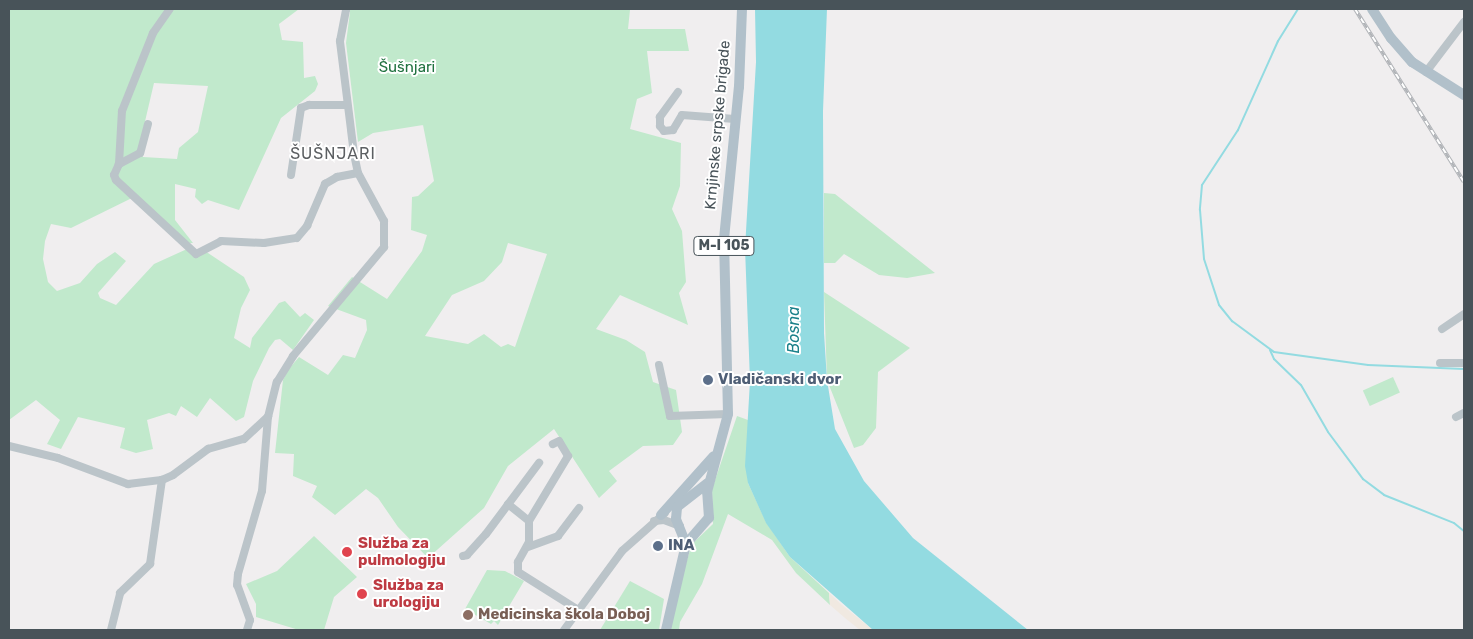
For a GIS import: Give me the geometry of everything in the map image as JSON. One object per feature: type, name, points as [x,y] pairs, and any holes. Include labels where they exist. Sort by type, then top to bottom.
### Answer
[{"type":"main road","name":"Krnjinske srpske brigade","points":[[709,482],[728,414],[724,238],[735,119],[742,9]]},
{"type":"main road","points":[[1372,9],[1402,52],[1426,72],[1464,95]]},
{"type":"main road","points":[[661,515],[719,449]]},
{"type":"main road","points":[[666,630],[686,544],[676,515],[679,504],[709,482]]},
{"type":"main road","name":"M-I 105","points":[[686,544],[709,518],[707,505],[709,482]]},
{"type":"main road","points":[[690,497],[701,499],[707,505]]},
{"type":"main road","points":[[681,526],[691,531],[701,529]]},
{"type":"street","points":[[170,9],[153,33],[122,111],[120,164],[114,175],[120,186],[196,254],[221,241],[279,242],[297,238],[306,226],[325,184],[337,177],[358,173]]},
{"type":"street","points":[[247,630],[250,620],[237,585],[238,574],[262,491],[268,417],[277,382],[289,362],[384,247],[384,221],[358,173],[347,105],[340,40],[346,9]]},
{"type":"street","points":[[1426,72],[1464,22]]},
{"type":"street","points":[[678,92],[660,116],[660,126],[664,131],[674,130],[682,115],[735,119]]},
{"type":"street","points":[[291,175],[301,108],[309,105],[347,105]]},
{"type":"street","points":[[120,164],[140,153],[148,124]]},
{"type":"street","points":[[1442,329],[1464,314]]},
{"type":"street","points":[[1440,363],[1464,363]]},
{"type":"street","points":[[659,365],[670,416],[728,414]]},
{"type":"street","points":[[1456,417],[1464,413]]},
{"type":"street","points":[[9,446],[58,458],[128,484],[162,480],[173,475],[208,449],[244,439],[268,417]]},
{"type":"street","points":[[552,444],[559,441],[568,456],[529,521],[528,547],[518,562],[518,572],[578,610]]},
{"type":"street","points":[[463,556],[467,556],[486,534],[539,463]]},
{"type":"street","points":[[111,630],[120,593],[150,564],[162,480]]},
{"type":"street","points":[[508,504],[529,521]]},
{"type":"street","points":[[564,630],[610,566],[650,524],[679,504]]},
{"type":"street","points":[[528,547],[558,536],[579,508]]},
{"type":"street","points":[[650,524],[664,520],[681,526]]},
{"type":"green space","points":[[9,9],[299,9],[279,24],[282,40],[303,42],[304,78],[315,76],[318,84],[315,91],[281,118],[239,210],[208,200],[202,204],[195,197],[196,189],[175,184],[175,220],[193,243],[184,243],[136,196],[71,228],[51,224],[45,241],[43,259],[48,282],[57,291],[80,283],[97,264],[115,252],[126,261],[98,293],[100,298],[116,305],[154,264],[187,249],[205,251],[244,277],[250,290],[241,308],[234,338],[250,348],[252,338],[279,303],[285,301],[300,317],[305,313],[314,320],[293,350],[280,339],[275,340],[269,348],[253,381],[244,417],[236,421],[210,398],[197,417],[181,406],[176,416],[169,413],[147,420],[153,449],[136,453],[120,448],[125,428],[78,417],[61,449],[47,444],[60,420],[36,400],[9,420]],"holes":[[[154,83],[208,86],[198,132],[179,148],[177,159],[143,157],[139,147]]]},
{"type":"green space","name":"Šušnjari","points":[[339,9],[648,9],[630,10],[628,29],[685,29],[689,51],[647,51],[652,93],[637,99],[630,129],[681,143],[680,186],[672,209],[682,231],[686,282],[679,293],[688,325],[620,295],[596,329],[626,340],[645,352],[653,382],[676,390],[682,432],[673,445],[643,446],[609,471],[617,481],[599,498],[554,429],[508,466],[484,508],[428,558],[398,527],[378,498],[366,489],[335,515],[312,497],[317,486],[293,476],[294,454],[275,453],[283,380],[288,370],[299,357],[328,375],[343,355],[355,358],[367,330],[366,320],[328,306],[352,277],[387,299],[422,251],[427,235],[411,230],[412,197],[418,196],[434,181],[423,125],[373,133],[358,142],[346,43],[350,12]],"holes":[[[508,243],[547,254],[515,347],[508,344],[501,347],[484,334],[468,344],[425,336],[452,295],[484,281],[502,262]]]},
{"type":"green space","points":[[824,193],[835,194],[935,273],[907,278],[879,275],[844,254],[835,263],[824,263]]},
{"type":"green space","points":[[824,292],[910,348],[878,372],[876,428],[863,445],[854,448],[827,380]]},
{"type":"green space","points":[[1393,377],[1400,393],[1370,406],[1363,390]]},
{"type":"green space","points":[[737,416],[748,420],[748,483],[766,522],[790,557],[829,593],[830,605],[796,573],[772,540],[728,514],[702,584],[680,622],[679,630],[670,630],[677,592],[692,544],[713,524],[712,489]]},
{"type":"green space","points":[[314,536],[357,577],[334,597],[324,630],[299,630],[256,617],[256,604],[246,584],[277,571]]},
{"type":"green space","points":[[487,570],[505,571],[524,581],[498,625],[494,621],[491,624],[465,609]]},
{"type":"green space","points":[[630,581],[664,599],[659,630],[600,630]]},
{"type":"sand","points":[[829,593],[873,630],[860,630],[845,618],[830,605]]},
{"type":"water","name":"Bosna","points":[[755,9],[827,9],[823,111],[824,333],[827,380],[835,429],[864,481],[913,538],[1028,630],[873,630],[790,557],[766,523],[748,483],[745,466],[750,381],[745,248],[756,62]]},
{"type":"waterway","points":[[1298,9],[1278,41],[1238,130],[1202,185],[1200,210],[1204,259],[1219,305],[1232,321],[1274,352],[1368,365],[1464,369]]},
{"type":"waterway","points":[[1270,350],[1274,359],[1301,385],[1328,432],[1363,479],[1384,495],[1454,523],[1464,531]]},
{"type":"railway","points":[[1355,9],[1464,182]]},
{"type":"place","name":"Vladičanski dvor","points":[[708,380]]},
{"type":"place","name":"INA","points":[[658,546]]},
{"type":"place","name":"Služba za pulmologiju","points":[[347,552]]},
{"type":"place","name":"Služba za urologiju","points":[[362,594]]},
{"type":"place","name":"Medicinska škola Doboj","points":[[468,615]]},
{"type":"district","name":"ŠUŠNJARI","points":[[333,154]]}]
